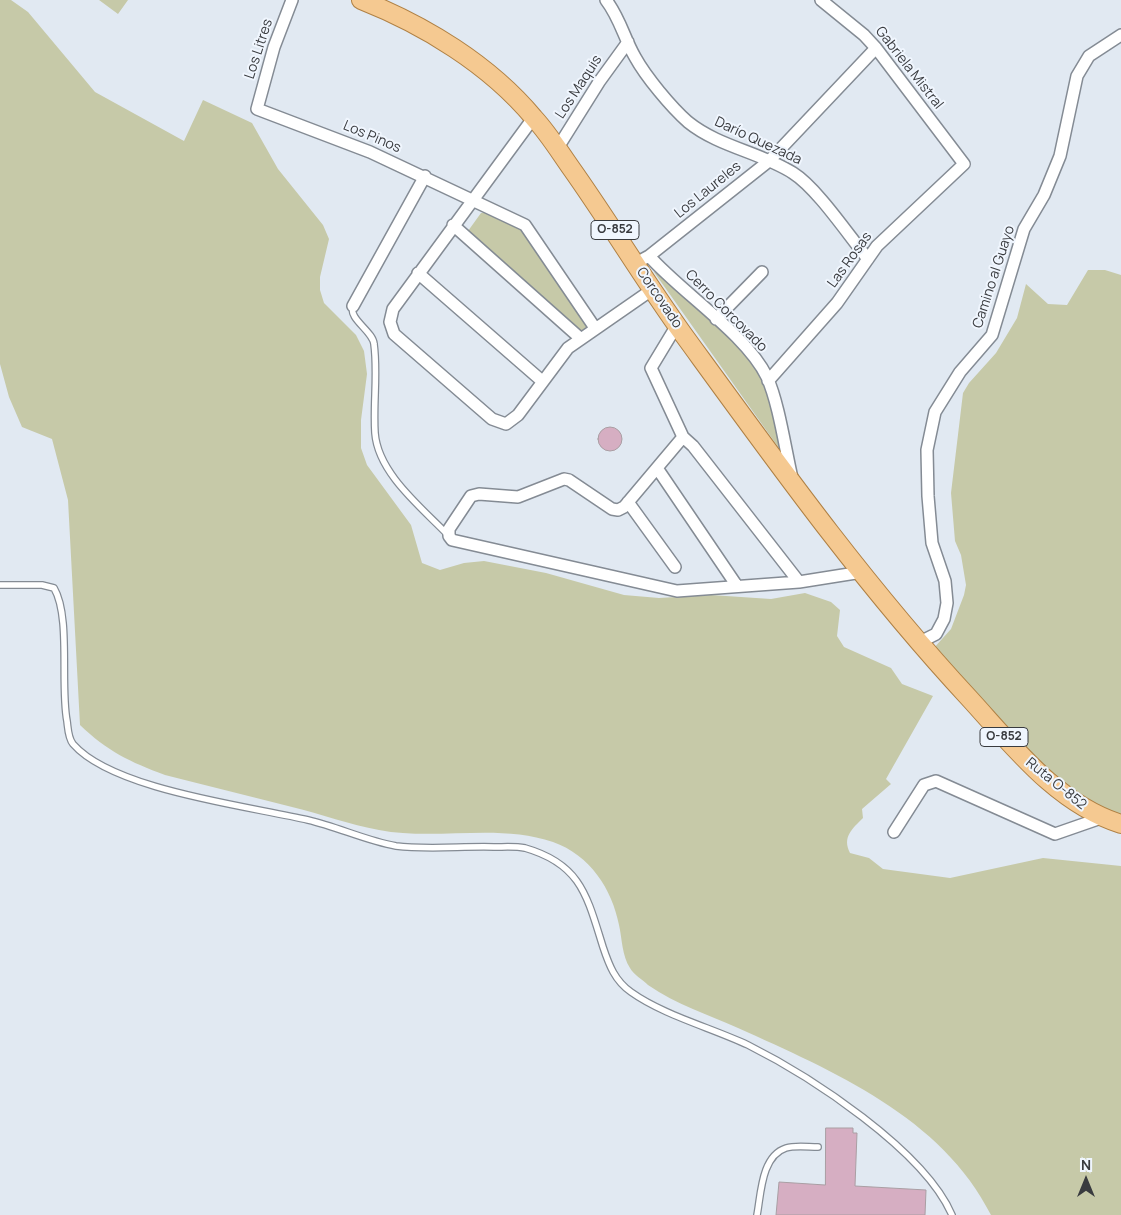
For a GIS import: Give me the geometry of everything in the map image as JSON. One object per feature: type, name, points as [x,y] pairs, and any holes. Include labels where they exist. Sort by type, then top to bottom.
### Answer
[{"type":"main road","name":"Corcovado","points":[[361,0],[415,24],[462,55],[512,95],[534,117],[643,259],[653,290],[676,325],[862,572],[918,643]]},
{"type":"main road","name":"Ruta O-852","points":[[918,643],[1037,772],[1086,810],[1101,818],[1121,824]]},
{"type":"street","name":"Los Litres","points":[[257,109],[274,47],[292,0]]},
{"type":"street","name":"Darío Quezada","points":[[606,0],[620,20],[628,42],[642,68],[687,121],[714,139],[794,173],[809,187],[868,259]]},
{"type":"street","name":"Gabriela Mistral","points":[[821,0],[864,35],[876,48],[964,164]]},
{"type":"street","name":"Camino al Guayo","points":[[918,643],[936,634],[944,620],[947,603],[945,581],[932,542],[928,496],[927,450],[935,412],[960,372],[992,335],[1024,229],[1044,195],[1060,156],[1077,76],[1089,56],[1121,35]]},
{"type":"street","name":"Los Maquis","points":[[557,149],[599,82],[628,42]]},
{"type":"street","name":"Los Laureles","points":[[643,259],[769,161],[876,48]]},
{"type":"street","name":"Los Pinos","points":[[257,109],[314,129],[425,176],[525,226],[595,328]]},
{"type":"street","points":[[534,117],[393,309],[390,318],[394,334],[498,423],[506,424],[515,418],[560,357],[580,338],[653,290]]},
{"type":"street","name":"Las Rosas","points":[[768,381],[820,324],[887,236],[964,164]]},
{"type":"street","points":[[353,306],[425,176]]},
{"type":"street","points":[[454,225],[580,338]]},
{"type":"street","name":"Cerro Corcovado","points":[[643,259],[716,319],[750,352],[768,381],[793,481]]},
{"type":"street","points":[[716,319],[762,272]]},
{"type":"street","points":[[418,273],[542,382]]},
{"type":"street","points":[[676,325],[651,368],[683,437],[693,446],[799,582]]},
{"type":"street","points":[[683,437],[624,507],[615,510],[569,480],[564,479],[518,497],[475,494],[471,496],[449,529],[449,536],[452,540],[677,591],[799,582],[862,572]]},
{"type":"street","points":[[657,468],[738,586]]},
{"type":"street","points":[[628,502],[676,567]]},
{"type":"street","points":[[894,832],[924,785],[936,782],[1055,834],[1101,818]]},
{"type":"lane","points":[[353,306],[353,313],[374,343],[375,436],[382,457],[396,482],[449,536]]},
{"type":"lane","points":[[0,585],[42,585],[54,588],[58,595],[62,623],[63,702],[70,741],[94,762],[176,793],[311,821],[396,846],[522,847],[560,862],[581,884],[608,961],[614,974],[625,988],[646,1001],[748,1046],[814,1081],[876,1128],[907,1157],[941,1194],[952,1215]]},
{"type":"lane","points":[[757,1215],[763,1180],[773,1157],[786,1148],[818,1147]]},
{"type":"green space","points":[[0,0],[11,0],[28,12],[95,92],[184,141],[203,100],[252,123],[278,169],[323,225],[329,239],[320,277],[320,290],[324,303],[356,335],[364,351],[367,374],[361,420],[361,448],[367,465],[411,525],[422,563],[440,570],[464,563],[484,561],[546,573],[624,595],[659,598],[711,595],[771,599],[805,593],[831,602],[840,610],[837,636],[844,647],[891,668],[902,684],[933,696],[886,779],[891,784],[862,809],[863,818],[849,834],[847,842],[850,853],[869,858],[883,869],[950,878],[1043,858],[1121,866],[1121,1215],[991,1215],[970,1181],[944,1150],[914,1124],[882,1101],[847,1080],[811,1062],[670,998],[648,985],[636,975],[625,958],[616,912],[605,886],[588,864],[566,848],[532,836],[489,833],[401,833],[357,825],[165,775],[120,755],[100,742],[80,725],[68,500],[52,439],[22,427],[9,397],[0,364]]},
{"type":"green space","points":[[99,0],[128,0],[118,14]]},
{"type":"green space","points":[[489,212],[527,230],[589,326],[583,331],[579,330],[468,231],[481,213]]},
{"type":"green space","points":[[1088,270],[1105,270],[1121,275],[1121,823],[1085,802],[1013,740],[933,649],[951,629],[966,585],[961,555],[955,541],[951,493],[963,393],[969,383],[996,353],[1017,318],[1026,284],[1048,304],[1067,305]]},
{"type":"green space","points":[[654,272],[658,273],[723,329],[752,362],[763,379],[771,397],[781,451]]},
{"type":"building","points":[[610,427],[615,428],[621,434],[621,444],[615,450],[610,451],[605,450],[599,444],[598,439],[599,434],[605,428]]},
{"type":"building","points":[[826,1128],[853,1128],[853,1133],[857,1133],[855,1186],[926,1190],[925,1215],[776,1215],[779,1182],[825,1185]]}]
